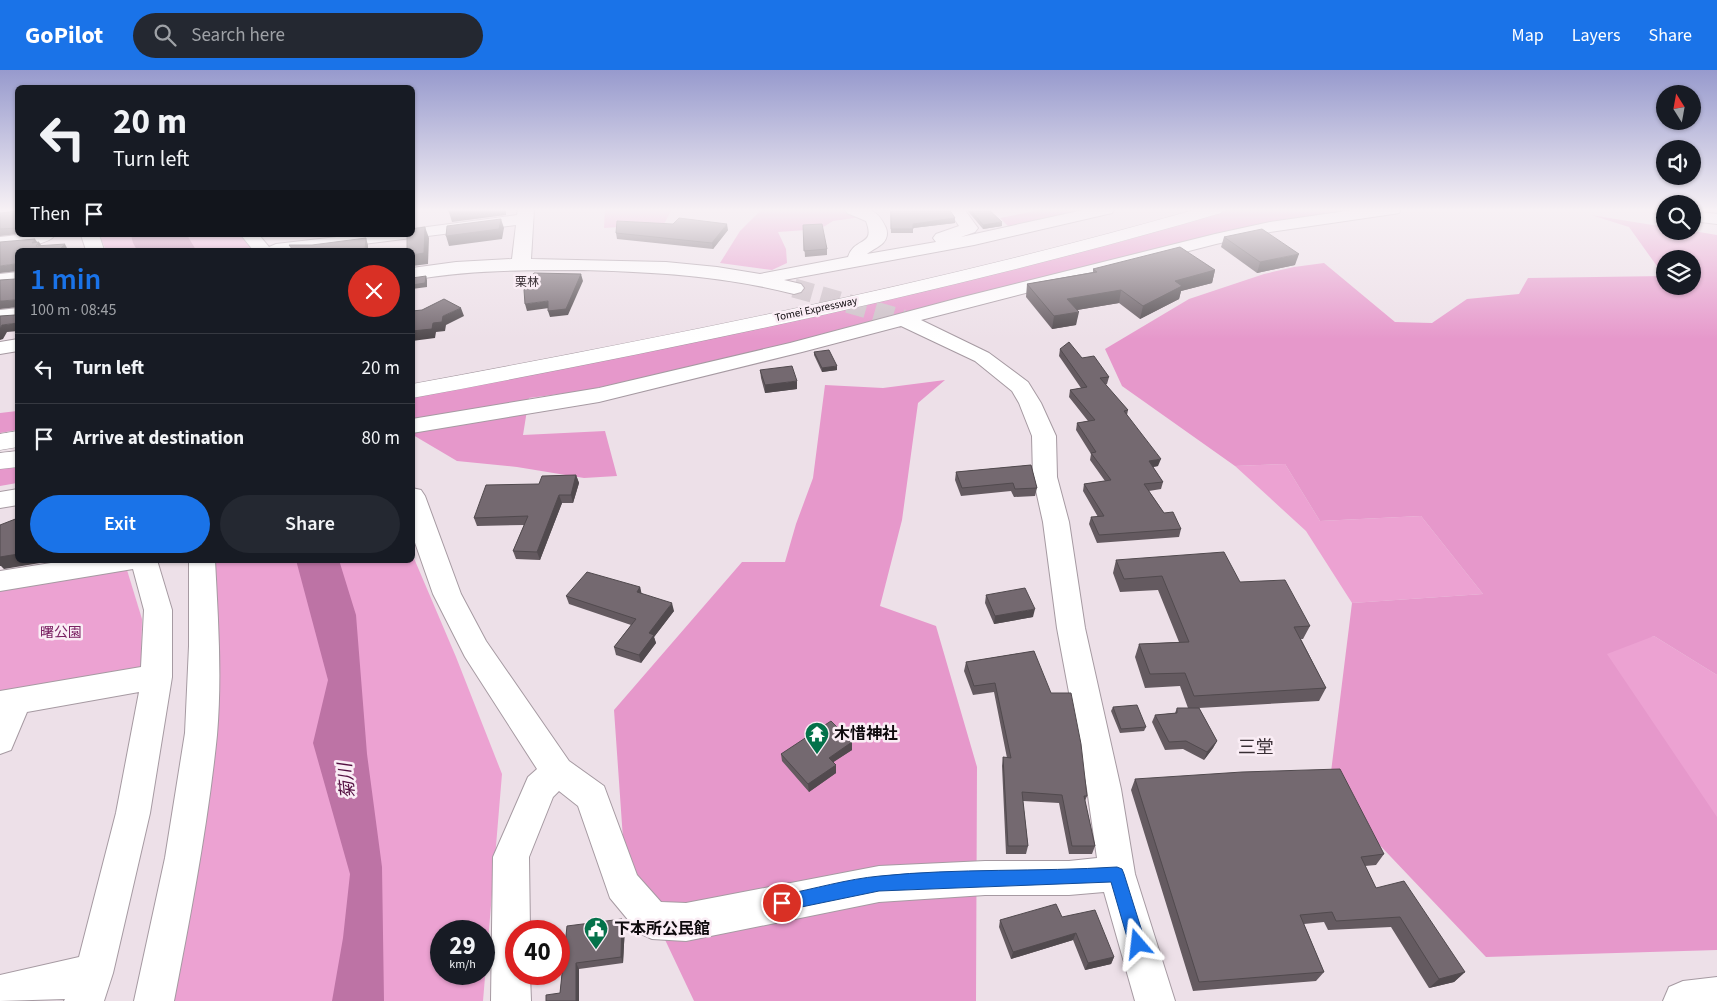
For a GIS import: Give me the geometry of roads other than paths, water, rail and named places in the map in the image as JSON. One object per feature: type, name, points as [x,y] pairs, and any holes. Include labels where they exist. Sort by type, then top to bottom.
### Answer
[{"type":"highway","name":"Tomei Expressway","points":[[417,382],[809,296],[994,252]]},
{"type":"highway","name":"Tomei Expressway","points":[[417,382],[659,342],[864,298],[1053,252]]},
{"type":"highway","points":[[0,442],[15,440]]},
{"type":"highway","points":[[0,461],[15,459]]},
{"type":"street","points":[[521,264],[522,252]]},
{"type":"street","points":[[856,262],[859,252]]},
{"type":"street","points":[[761,279],[803,269],[910,252]]},
{"type":"street","points":[[415,425],[599,394],[795,348],[1165,252]]},
{"type":"street","points":[[415,274],[490,264],[665,266],[725,272],[794,288]]},
{"type":"street","points":[[0,280],[15,278]]},
{"type":"street","points":[[0,316],[15,314]]},
{"type":"street","points":[[903,319],[982,357],[1020,387],[1030,403],[1044,436],[1045,478],[1056,522],[1071,628],[1104,788],[1117,874],[1155,1001]]},
{"type":"street","points":[[0,500],[15,498]]},
{"type":"street","points":[[415,504],[447,594],[475,649],[557,771],[592,797],[623,886],[652,920],[686,922],[879,884],[985,878],[1069,878],[1117,874]]},
{"type":"street","points":[[0,581],[113,563]]},
{"type":"street","points":[[0,994],[90,987],[134,813],[156,676],[158,610],[145,563]]},
{"type":"street","points":[[154,1001],[183,858],[201,733],[204,646],[202,563]]},
{"type":"street","points":[[0,740],[8,703],[156,676]]},
{"type":"street","points":[[511,1001],[511,857],[540,788],[557,771]]},
{"type":"street","points":[[1684,1001],[1717,997]]},
{"type":"water","name":"菊川","points":[[297,563],[340,563],[356,615],[367,754],[382,867],[384,1001],[332,1001],[343,938],[350,874],[313,743],[328,680]]},
{"type":"tunnel","points":[[794,288],[903,319]]},
{"type":"place","name":"木惜神社","points":[[817,755]]},
{"type":"place","name":"下本所公民館","points":[[596,950]]},
{"type":"district","name":"栗林","points":[[527,282]]},
{"type":"district","name":"三堂","points":[[1256,747]]},
{"type":"park label","name":"曙公園","points":[[61,633]]}]
